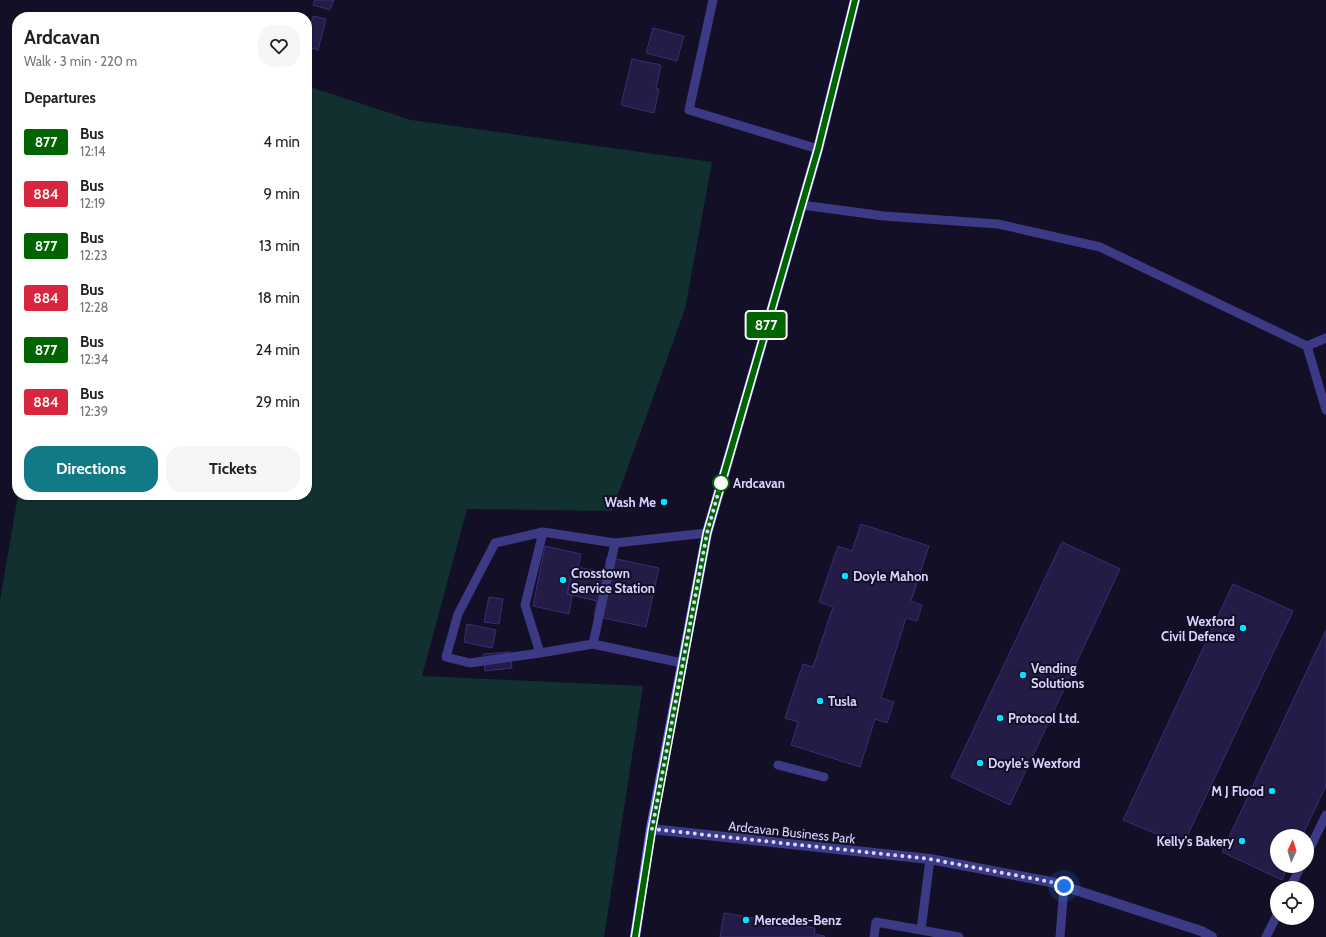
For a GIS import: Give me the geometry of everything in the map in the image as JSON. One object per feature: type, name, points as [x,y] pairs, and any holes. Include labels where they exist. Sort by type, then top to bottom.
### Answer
[{"type":"main road","points":[[635,937],[652,829],[707,533],[818,149],[855,0]]},
{"type":"street","name":"Ardcavan Business Park","points":[[652,829],[930,859],[1051,882],[1212,937]]},
{"type":"lane","points":[[713,0],[689,110],[818,149]]},
{"type":"lane","points":[[802,205],[884,216],[998,224],[1100,247],[1307,346],[1326,410]]},
{"type":"lane","points":[[1307,346],[1326,338]]},
{"type":"lane","points":[[682,662],[593,644],[470,663],[446,657],[458,614],[495,543],[543,532],[615,543],[707,533]]},
{"type":"lane","points":[[540,653],[525,605],[543,532]]},
{"type":"lane","points":[[593,644],[615,543]]},
{"type":"lane","points":[[778,765],[824,778]]},
{"type":"lane","points":[[1314,840],[1326,815]]},
{"type":"lane","points":[[921,930],[930,859]]},
{"type":"lane","points":[[1060,937],[1064,886]]},
{"type":"lane","points":[[874,937],[876,922],[959,937]]},
{"type":"lane","points":[[1266,937],[1272,925]]},
{"type":"green space","points":[[312,88],[411,120],[712,162],[685,309],[612,511],[467,509],[422,676],[643,686],[604,937],[0,937],[0,601],[17,500],[312,500]]},
{"type":"building","points":[[315,0],[334,0],[330,10],[313,5]]},
{"type":"building","points":[[313,16],[326,19],[318,50],[312,48]]},
{"type":"building","points":[[653,28],[684,36],[677,61],[646,53]]},
{"type":"building","points":[[632,59],[661,65],[656,88],[659,89],[654,113],[621,105]]},
{"type":"building","points":[[861,524],[929,546],[911,601],[922,605],[917,621],[906,618],[881,698],[894,702],[887,723],[875,719],[860,767],[791,745],[798,722],[785,718],[803,664],[813,667],[833,607],[819,602],[838,546],[852,551]]},
{"type":"building","points":[[1062,542],[1120,569],[1010,805],[951,777]]},
{"type":"building","points":[[545,546],[581,554],[578,567],[573,566],[567,594],[572,596],[569,614],[533,606]]},
{"type":"building","points":[[607,557],[659,568],[646,627],[594,616],[597,601],[567,594],[573,566],[604,573]]},
{"type":"building","points":[[1233,584],[1293,611],[1183,845],[1123,820]]},
{"type":"building","points":[[489,597],[503,599],[499,624],[484,622]]},
{"type":"building","points":[[467,624],[496,630],[492,648],[464,642]]},
{"type":"building","points":[[1326,630],[1326,786],[1305,829],[1270,829],[1270,873],[1285,873],[1282,880],[1222,852]]},
{"type":"building","points":[[510,652],[512,668],[485,671],[483,654]]},
{"type":"building","name":"Mercedes-Benz","points":[[724,913],[815,928],[814,934],[825,936],[720,937]]},
{"type":"bus line","name":"877","points":[[635,937],[652,829],[707,533],[818,149],[855,0]]},
{"type":"place","name":"Ardcavan","points":[[721,483]]},
{"type":"place","name":"Wash Me","points":[[664,502]]},
{"type":"place","name":"Doyle Mahon","points":[[845,576]]},
{"type":"place","name":"Crosstown Service Station","points":[[563,580]]},
{"type":"place","name":"Wexford Civil Defence","points":[[1243,628]]},
{"type":"place","name":"Vending Solutions","points":[[1023,675]]},
{"type":"place","name":"Tusla","points":[[820,701]]},
{"type":"place","name":"Protocol Ltd.","points":[[1000,718]]},
{"type":"place","name":"Doyle's Wexford","points":[[980,763]]},
{"type":"place","name":"M J Flood","points":[[1272,791]]},
{"type":"place","name":"Kelly's Bakery","points":[[1242,841]]},
{"type":"place","name":"Mercedes-Benz","points":[[746,920]]},
{"type":"route","points":[[721,483],[707,533],[652,829],[930,859],[1051,882],[1064,886]]}]
